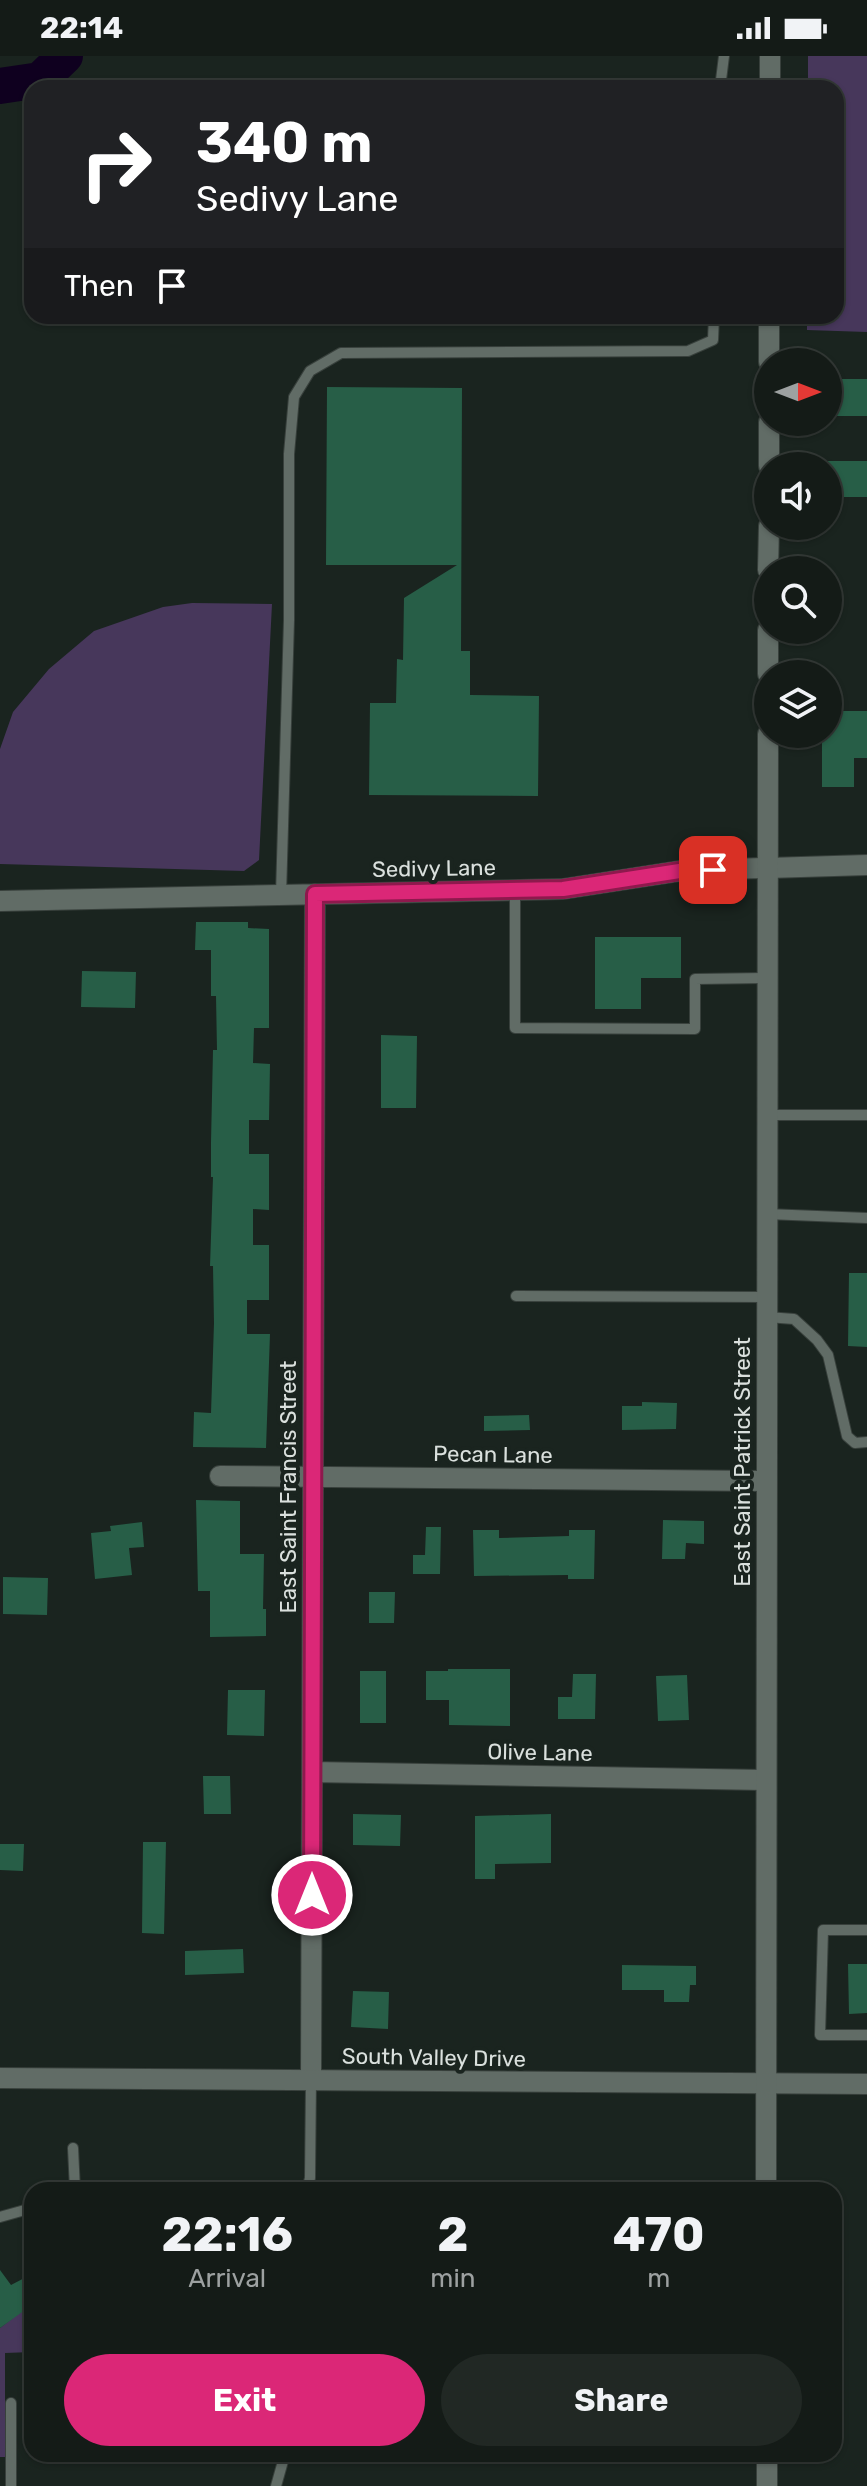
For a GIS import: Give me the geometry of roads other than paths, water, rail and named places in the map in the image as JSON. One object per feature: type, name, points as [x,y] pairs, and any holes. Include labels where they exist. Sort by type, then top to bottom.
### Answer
[{"type":"street","points":[[770,56],[770,80]]},
{"type":"street","points":[[769,324],[769,348]]},
{"type":"street","name":"East Saint Patrick Street","points":[[766,2182],[768,748]]},
{"type":"street","name":"Sedivy Lane","points":[[0,901],[563,889],[686,870],[867,865]]},
{"type":"street","name":"East Saint Francis Street","points":[[311,2079],[315,894]]},
{"type":"street","name":"Pecan Lane","points":[[220,1476],[766,1481]]},
{"type":"street","name":"Olive Lane","points":[[312,1772],[766,1780]]},
{"type":"street","name":"South Valley Drive","points":[[0,2078],[867,2084]]},
{"type":"street","points":[[767,2462],[767,2486]]},
{"type":"lane","points":[[721,80],[724,56]]},
{"type":"lane","points":[[281,895],[289,620],[289,454],[294,397],[310,371],[341,353],[688,351],[713,340],[714,324]]},
{"type":"lane","points":[[515,890],[515,1028],[695,1029],[695,979],[767,978]]},
{"type":"lane","points":[[767,1115],[867,1115]]},
{"type":"lane","points":[[767,1214],[867,1218]]},
{"type":"lane","points":[[516,1296],[767,1307],[794,1319],[817,1340],[828,1355],[847,1436],[855,1443],[867,1442]]},
{"type":"lane","points":[[867,1930],[823,1930],[820,2035],[867,2035]]},
{"type":"lane","points":[[309,2182],[311,2079]]},
{"type":"lane","points":[[73,2148],[75,2182]]},
{"type":"lane","points":[[0,2217],[24,2210]]},
{"type":"lane","points":[[11,2403],[11,2486]]},
{"type":"lane","points":[[276,2486],[283,2462]]},
{"type":"waterway","points":[[40,80],[65,56]]},
{"type":"waterway","points":[[0,86],[24,82]]}]
